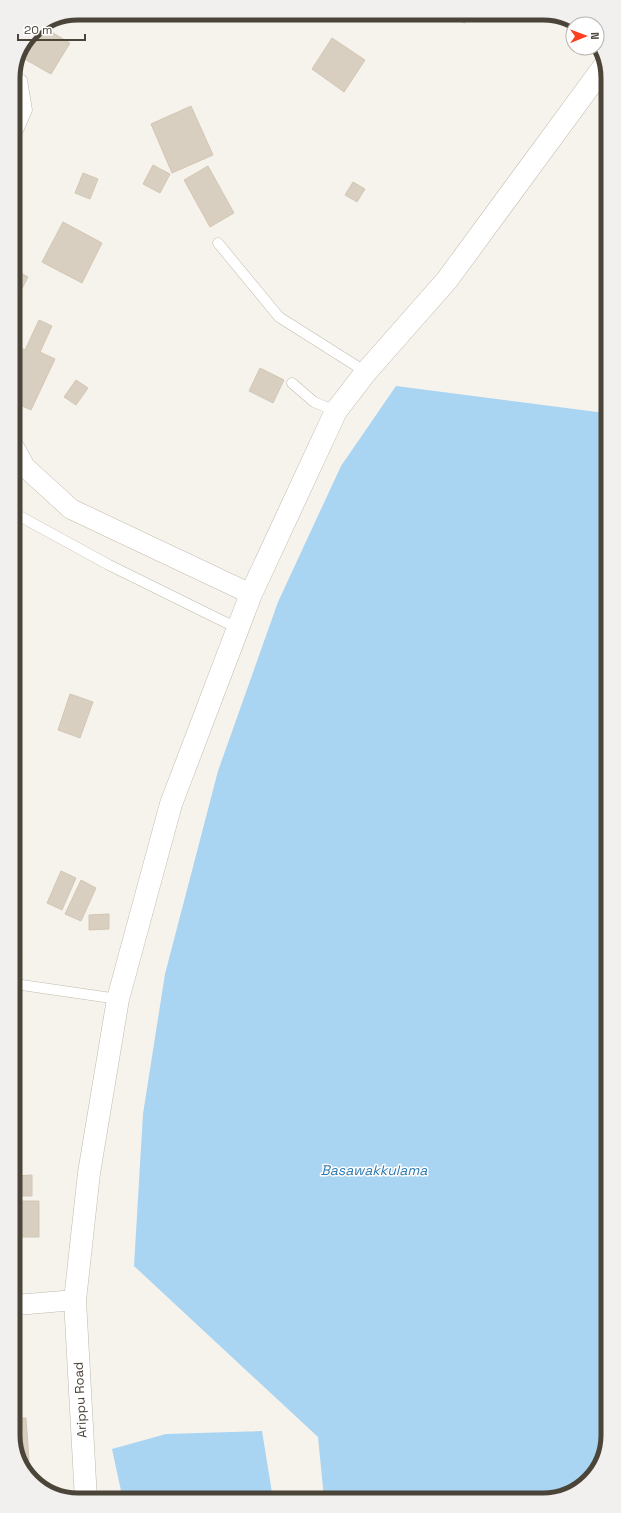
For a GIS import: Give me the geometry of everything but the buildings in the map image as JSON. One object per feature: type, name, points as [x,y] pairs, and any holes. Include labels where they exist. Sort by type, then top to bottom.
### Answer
[{"type":"street","name":"Arippu Road","points":[[86,1493],[75,1300],[89,1173],[118,999],[171,804],[251,594],[336,411],[366,372],[447,280],[600,71]]},
{"type":"street","points":[[20,458],[25,467],[71,508],[251,594]]},
{"type":"street","points":[[20,1305],[75,1300]]},
{"type":"lane","points":[[20,125],[26,110],[22,80]]},
{"type":"lane","points":[[218,243],[279,317],[366,372]]},
{"type":"lane","points":[[292,383],[314,402],[336,411]]},
{"type":"lane","points":[[20,516],[109,565],[237,628]]},
{"type":"lane","points":[[20,985],[118,999]]},
{"type":"water","name":"Basawakkulama","points":[[396,386],[601,412],[601,1442],[597,1457],[587,1473],[572,1485],[554,1492],[324,1493],[318,1437],[134,1266],[143,1114],[165,974],[218,771],[278,602],[341,466]]},
{"type":"water","points":[[262,1431],[272,1493],[121,1493],[112,1449],[166,1434]]}]
